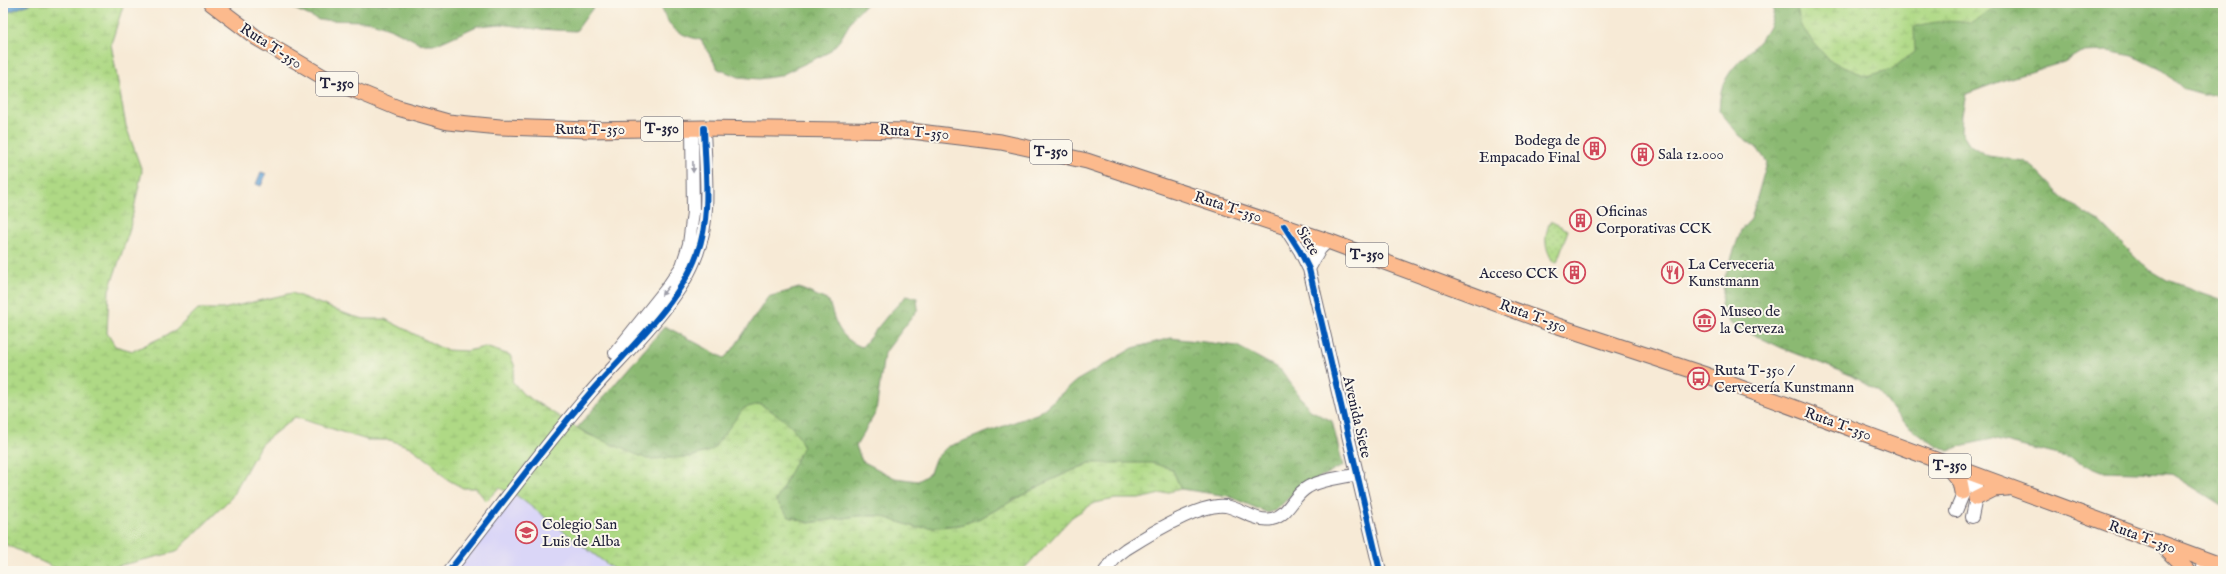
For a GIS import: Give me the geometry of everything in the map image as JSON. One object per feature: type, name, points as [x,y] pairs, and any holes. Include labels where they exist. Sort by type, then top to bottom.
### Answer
[{"type":"main road","name":"Ruta T-350","points":[[211,3],[257,38],[307,69],[373,99],[423,116],[469,125],[589,130],[698,128],[879,130],[943,134],[1001,142],[1087,161],[1328,241],[1546,322],[1703,374],[2159,544],[2204,565],[2223,566]]},
{"type":"main road","points":[[1945,464],[1960,482],[1962,492]]},
{"type":"main road","points":[[1976,498],[1994,489],[2011,489]]},
{"type":"main road","points":[[2159,544],[2176,557],[2188,571]]},
{"type":"street","points":[[449,571],[590,393],[675,295],[693,264],[701,242],[705,218],[698,128]]},
{"type":"street","name":"Siete","points":[[1284,226],[1300,251],[1309,269]]},
{"type":"street","name":"Siete","points":[[1309,269],[1320,249],[1328,241]]},
{"type":"street","name":"Avenida Siete","points":[[1309,269],[1380,571]]},
{"type":"street","points":[[1105,571],[1117,556],[1126,549],[1188,515],[1210,507],[1225,506],[1262,519],[1273,518],[1282,514],[1309,486],[1358,474]]},
{"type":"street","points":[[1956,511],[1962,492],[1975,475]]},
{"type":"street","points":[[1972,517],[1976,498],[1975,475]]},
{"type":"shaded area","name":"Colegio San Luis de Alba","points":[[516,495],[616,571],[456,571]]},
{"type":"green space","points":[[32,3],[124,3],[111,44],[126,126],[142,171],[129,232],[109,290],[107,333],[115,346],[133,351],[175,331],[198,309],[223,309],[292,293],[352,316],[364,319],[385,319],[445,350],[467,351],[485,347],[510,355],[515,367],[512,381],[523,394],[587,434],[647,459],[691,457],[712,450],[744,408],[760,404],[786,421],[800,438],[803,446],[776,501],[789,517],[809,523],[858,516],[880,516],[917,528],[960,525],[981,518],[1047,482],[1090,463],[1151,463],[1172,469],[1181,489],[1139,499],[1115,499],[1094,503],[1072,517],[1022,571],[616,571],[516,495],[499,488],[486,501],[476,488],[463,488],[445,478],[432,463],[410,447],[390,440],[367,440],[295,417],[261,444],[231,498],[176,552],[105,569],[55,568],[3,543],[3,14]]},
{"type":"green space","points":[[281,3],[598,3],[576,31],[536,29],[501,24],[477,26],[437,44],[422,44],[392,29],[369,21],[319,20]]},
{"type":"green space","points":[[423,3],[452,3],[434,7]]},
{"type":"green space","points":[[660,3],[867,3],[853,18],[840,40],[829,52],[779,76],[759,79],[739,77],[718,69],[701,40],[692,38],[674,29],[666,18]]},
{"type":"green space","points":[[1774,3],[1803,3],[1907,22],[1988,3],[2223,3],[2223,94],[2203,95],[2185,90],[2163,71],[2133,56],[2107,51],[2081,52],[2064,62],[2007,79],[1966,94],[1962,114],[1961,131],[1970,145],[1988,156],[2024,161],[2034,168],[2058,193],[2084,213],[2100,222],[2138,260],[2152,271],[2167,280],[2223,300],[2223,506],[2170,473],[2102,471],[2070,458],[1992,439],[1964,445],[1948,451],[1924,438],[1902,421],[1879,392],[1848,374],[1782,348],[1731,324],[1721,306],[1725,277],[1741,230],[1751,219],[1767,162],[1757,148],[1739,135],[1719,110],[1720,96],[1730,72],[1755,46],[1769,28],[1773,16]]},
{"type":"green space","points":[[1796,3],[2001,3],[1971,23],[1942,22],[1928,23],[1914,27],[1915,51],[1892,69],[1867,76],[1843,67],[1828,59],[1801,26]]},
{"type":"green space","points":[[1550,221],[1568,230],[1557,262],[1553,262],[1546,242]]},
{"type":"green space","points":[[799,288],[829,301],[836,323],[843,335],[848,340],[862,347],[888,315],[906,296],[917,298],[918,309],[884,354],[876,412],[856,446],[862,461],[895,478],[918,481],[930,473],[935,459],[947,447],[1039,413],[1076,381],[1133,348],[1171,338],[1237,346],[1281,370],[1310,410],[1332,421],[1343,466],[1301,486],[1276,510],[1268,513],[1228,496],[1181,489],[1172,469],[1090,463],[1047,482],[981,518],[960,525],[917,528],[880,516],[858,516],[809,523],[789,517],[776,501],[786,479],[724,437],[712,450],[691,457],[647,459],[610,445],[577,428],[665,326],[724,358],[733,349],[768,297]]},
{"type":"water","points":[[3,3],[32,3],[3,14]]},
{"type":"water","points":[[261,172],[266,174],[261,186],[256,184]]},
{"type":"cycle path","points":[[449,571],[536,459],[590,393],[664,310],[689,273],[702,239],[705,224],[706,176],[704,128]]},
{"type":"cycle path","points":[[1284,226],[1300,251],[1309,269],[1380,571]]},
{"type":"place","name":"Bodega de Empacado Final","points":[[1595,149]]},
{"type":"place","name":"Sala 12.000","points":[[1642,154]]},
{"type":"place","name":"Oficinas Corporativas CCK","points":[[1581,220]]},
{"type":"place","name":"Acceso CCK","points":[[1574,273]]},
{"type":"place","name":"La Cerveceria Kunstmann","points":[[1672,273]]},
{"type":"place","name":"Museo de la Cerveza","points":[[1705,320]]},
{"type":"place","name":"Ruta T-350 / Cervecería Kunstmann","points":[[1698,379]]},
{"type":"place","name":"Colegio San Luis de Alba","points":[[526,533]]}]
